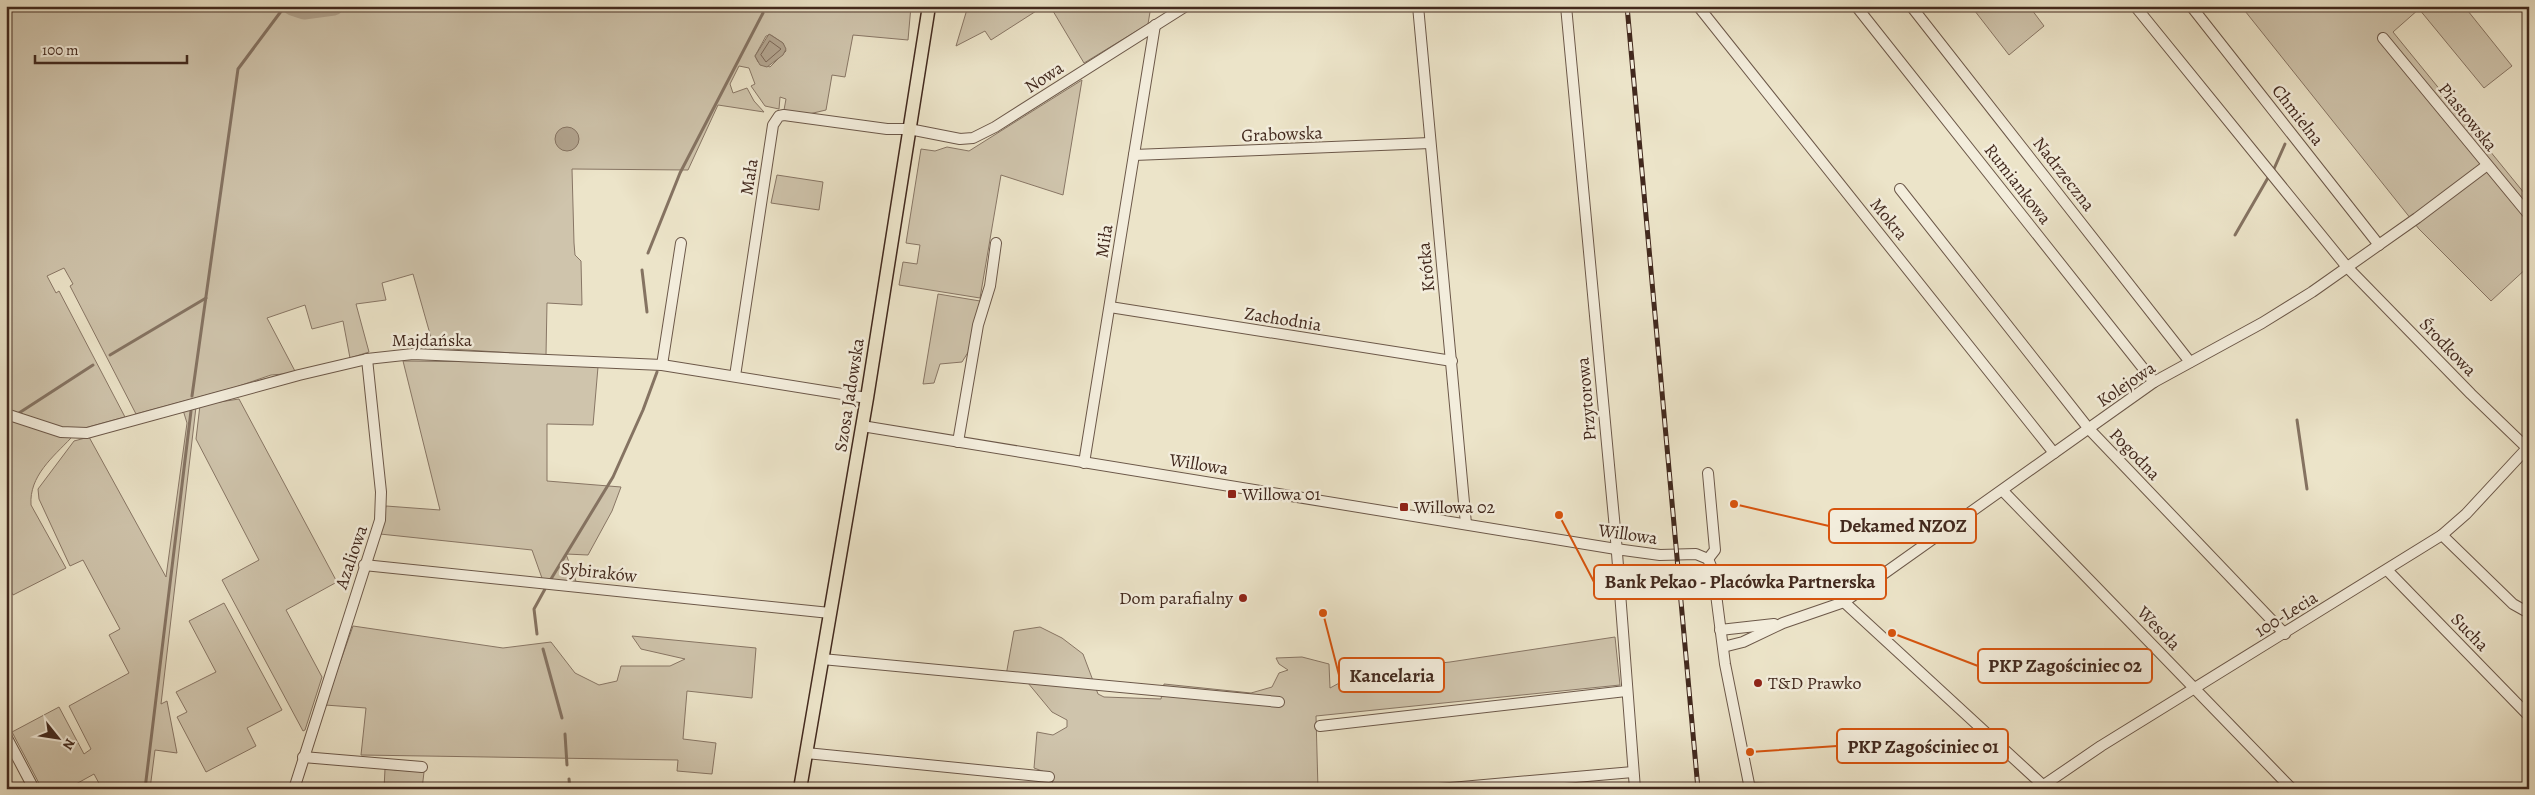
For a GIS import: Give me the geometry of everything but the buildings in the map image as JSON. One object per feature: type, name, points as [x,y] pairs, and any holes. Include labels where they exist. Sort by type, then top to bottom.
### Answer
[{"type":"main road","name":"Szosa Jadowska","points":[[800,789],[867,398],[929,6]]},
{"type":"street","name":"Nowa","points":[[909,129],[960,139],[978,137],[1186,6]]},
{"type":"street","name":"Krótka","points":[[1418,6],[1466,524]]},
{"type":"street","name":"Przytorowa","points":[[1566,6],[1616,550],[1635,789]]},
{"type":"street","name":"Mokra","points":[[1698,6],[2054,453]]},
{"type":"street","name":"Rumiankowa","points":[[1856,6],[2154,382]]},
{"type":"street","name":"Nadrzeczna","points":[[1911,6],[2190,362]]},
{"type":"street","name":"Środkowa","points":[[2135,6],[2347,267],[2471,394],[2528,447]]},
{"type":"street","name":"Chmielna","points":[[2190,6],[2379,245]]},
{"type":"street","name":"Miła","points":[[1084,463],[1155,25]]},
{"type":"street","name":"Piastowska","points":[[2383,38],[2486,166],[2529,216]]},
{"type":"street","name":"Mała","points":[[735,376],[773,125],[777,119],[784,114],[887,129],[909,129]]},
{"type":"street","name":"Grabowska","points":[[1134,155],[1430,143]]},
{"type":"street","name":"Kolejowa","points":[[1724,647],[1743,642],[1783,623],[1844,602],[2154,382],[2262,323],[2379,245],[2486,166]]},
{"type":"street","name":"Pogodna","points":[[1900,190],[2089,429],[2285,634]]},
{"type":"street","points":[[662,365],[681,243]]},
{"type":"street","points":[[958,442],[978,325],[990,286],[996,243]]},
{"type":"street","name":"Zachodnia","points":[[1110,307],[1452,361]]},
{"type":"street","name":"Majdańska","points":[[6,414],[61,432],[87,433],[299,375],[367,359],[439,354],[662,365],[867,398]]},
{"type":"street","name":"Azaliowa","points":[[294,789],[302,757],[380,520],[380,492],[367,359]]},
{"type":"street","name":"Willowa","points":[[862,426],[1616,550],[1660,555],[1696,554],[1708,559]]},
{"type":"street","name":"100-Lecia","points":[[2042,788],[2196,688],[2442,536],[2466,514],[2528,447]]},
{"type":"street","points":[[1708,473],[1715,550],[1708,559],[1713,571],[1725,664],[1749,788],[1770,789]]},
{"type":"street","name":"Wesoła","points":[[2002,491],[2196,688],[2292,789]]},
{"type":"street","points":[[2442,536],[2513,604],[2529,613]]},
{"type":"street","name":"Sybiraków","points":[[364,565],[830,613]]},
{"type":"street","name":"Sucha","points":[[2388,571],[2529,716]]},
{"type":"street","points":[[1844,602],[2042,788]]},
{"type":"street","name":"Kolejowa","points":[[1720,630],[1783,623]]},
{"type":"street","points":[[822,659],[1279,702]]},
{"type":"street","points":[[1320,726],[1626,691]]},
{"type":"street","points":[[6,736],[34,789]]},
{"type":"street","points":[[806,753],[1049,777]]},
{"type":"street","points":[[302,757],[422,767]]},
{"type":"street","points":[[1440,789],[1633,772]]},
{"type":"shaded area","points":[[6,6],[911,6],[908,40],[853,35],[845,77],[832,75],[826,110],[809,114],[784,110],[786,99],[780,97],[779,109],[765,106],[751,86],[755,84],[749,68],[739,66],[730,84],[733,93],[747,88],[754,101],[764,112],[718,105],[688,170],[572,169],[574,243],[575,255],[581,261],[582,305],[547,303],[546,355],[434,348],[413,274],[382,283],[386,300],[356,304],[369,352],[350,358],[343,321],[312,329],[305,305],[267,318],[296,373],[271,375],[236,387],[136,414],[70,286],[73,284],[64,268],[47,276],[56,293],[59,291],[125,417],[85,428],[62,428],[6,410]],"holes":[[[771,35],[783,43],[786,51],[770,67],[758,62],[755,56],[766,36]]]},
{"type":"shaded area","points":[[968,6],[1044,6],[991,40],[985,31],[956,46]]},
{"type":"shaded area","points":[[1050,6],[1151,6],[1148,24],[1084,63]]},
{"type":"shaded area","points":[[1971,6],[2029,6],[2044,26],[2009,55]]},
{"type":"shaded area","points":[[2241,6],[2464,6],[2512,66],[2484,88],[2419,9],[2393,32],[2529,199],[2529,266],[2491,301],[2419,229]]},
{"type":"shaded area","points":[[1082,80],[1063,195],[1001,175],[980,298],[899,285],[903,262],[917,264],[920,245],[906,243],[921,149],[935,151],[947,147],[969,151]]},
{"type":"shaded area","points":[[777,175],[823,182],[819,210],[771,203]]},
{"type":"shaded area","points":[[938,294],[980,301],[972,346],[962,362],[940,364],[934,383],[923,384]]},
{"type":"shaded area","points":[[403,361],[506,362],[598,367],[593,425],[547,424],[547,481],[621,487],[612,511],[588,555],[566,554],[577,584],[543,581],[532,550],[380,534],[386,506],[440,510]]},
{"type":"shaded area","points":[[239,399],[337,582],[286,610],[322,677],[305,730],[303,731],[222,580],[259,560],[196,439],[200,405]]},
{"type":"shaded area","points":[[196,407],[161,704],[167,701],[177,753],[155,750],[150,789],[102,789],[94,774],[67,789],[42,789],[12,732],[59,707],[84,754],[91,749],[69,706],[129,673],[109,635],[120,629],[83,560],[70,566],[39,499],[38,489],[74,441],[89,437],[166,577],[187,423],[183,410]]},
{"type":"shaded area","points":[[6,418],[71,438],[38,476],[31,495],[31,505],[66,568],[13,595],[6,582]]},
{"type":"shaded area","points":[[224,603],[282,710],[247,728],[256,746],[206,772],[177,717],[187,712],[176,692],[216,672],[189,621]]},
{"type":"shaded area","points":[[353,626],[503,648],[551,642],[575,673],[599,685],[617,681],[621,666],[670,666],[685,659],[641,649],[632,636],[756,648],[752,698],[687,691],[683,739],[716,743],[712,774],[677,771],[678,760],[361,755],[366,708],[325,705]]},
{"type":"shaded area","points":[[1040,627],[1062,638],[1083,654],[1098,694],[1104,697],[1161,699],[1164,684],[1251,693],[1272,687],[1279,673],[1288,670],[1279,664],[1276,658],[1302,657],[1329,664],[1330,688],[1343,681],[1346,673],[1450,662],[1615,637],[1620,685],[1316,716],[1318,789],[1052,789],[1053,775],[1034,768],[1037,732],[1053,735],[1067,727],[1067,720],[1052,712],[1028,683],[1005,681],[1014,631]]},
{"type":"shaded area","points":[[385,769],[424,772],[422,789],[384,789]]},
{"type":"water","points":[[769,34],[783,43],[786,49],[783,55],[767,67],[760,65],[755,56]]},
{"type":"water","points":[[567,127],[576,130],[579,139],[576,148],[567,151],[558,148],[555,139],[558,130]]},
{"type":"waterway","points":[[192,396],[238,69],[285,6]]},
{"type":"waterway","points":[[292,6],[304,10],[334,6]]},
{"type":"waterway","points":[[648,253],[680,173],[763,13]]},
{"type":"waterway","points":[[2273,171],[2285,144]]},
{"type":"waterway","points":[[2235,235],[2269,176]]},
{"type":"waterway","points":[[642,270],[647,312]]},
{"type":"waterway","points":[[110,355],[206,298]]},
{"type":"waterway","points":[[19,413],[93,365]]},
{"type":"waterway","points":[[551,579],[613,477],[643,410],[657,372]]},
{"type":"waterway","points":[[145,789],[191,411]]},
{"type":"waterway","points":[[2297,420],[2307,489]]},
{"type":"waterway","points":[[537,634],[534,609],[545,589]]},
{"type":"waterway","points":[[543,649],[562,718]]},
{"type":"waterway","points":[[565,734],[567,765]]},
{"type":"waterway","points":[[569,779],[570,789]]},
{"type":"railway","points":[[1627,6],[1698,789]]},
{"type":"place","name":"Willowa 01","points":[[1232,494]]},
{"type":"place","name":"Dekamed NZOZ","points":[[1734,504]]},
{"type":"place","name":"Willowa 02","points":[[1404,507]]},
{"type":"place","name":"Bank Pekao - Placówka Partnerska","points":[[1559,515]]},
{"type":"place","name":"Dom parafialny","points":[[1243,598]]},
{"type":"place","name":"Kancelaria","points":[[1323,613]]},
{"type":"place","name":"PKP Zagościniec 02","points":[[1892,633]]},
{"type":"place","name":"T&D Prawko","points":[[1758,683]]},
{"type":"place","name":"PKP Zagościniec 01","points":[[1750,752]]}]
